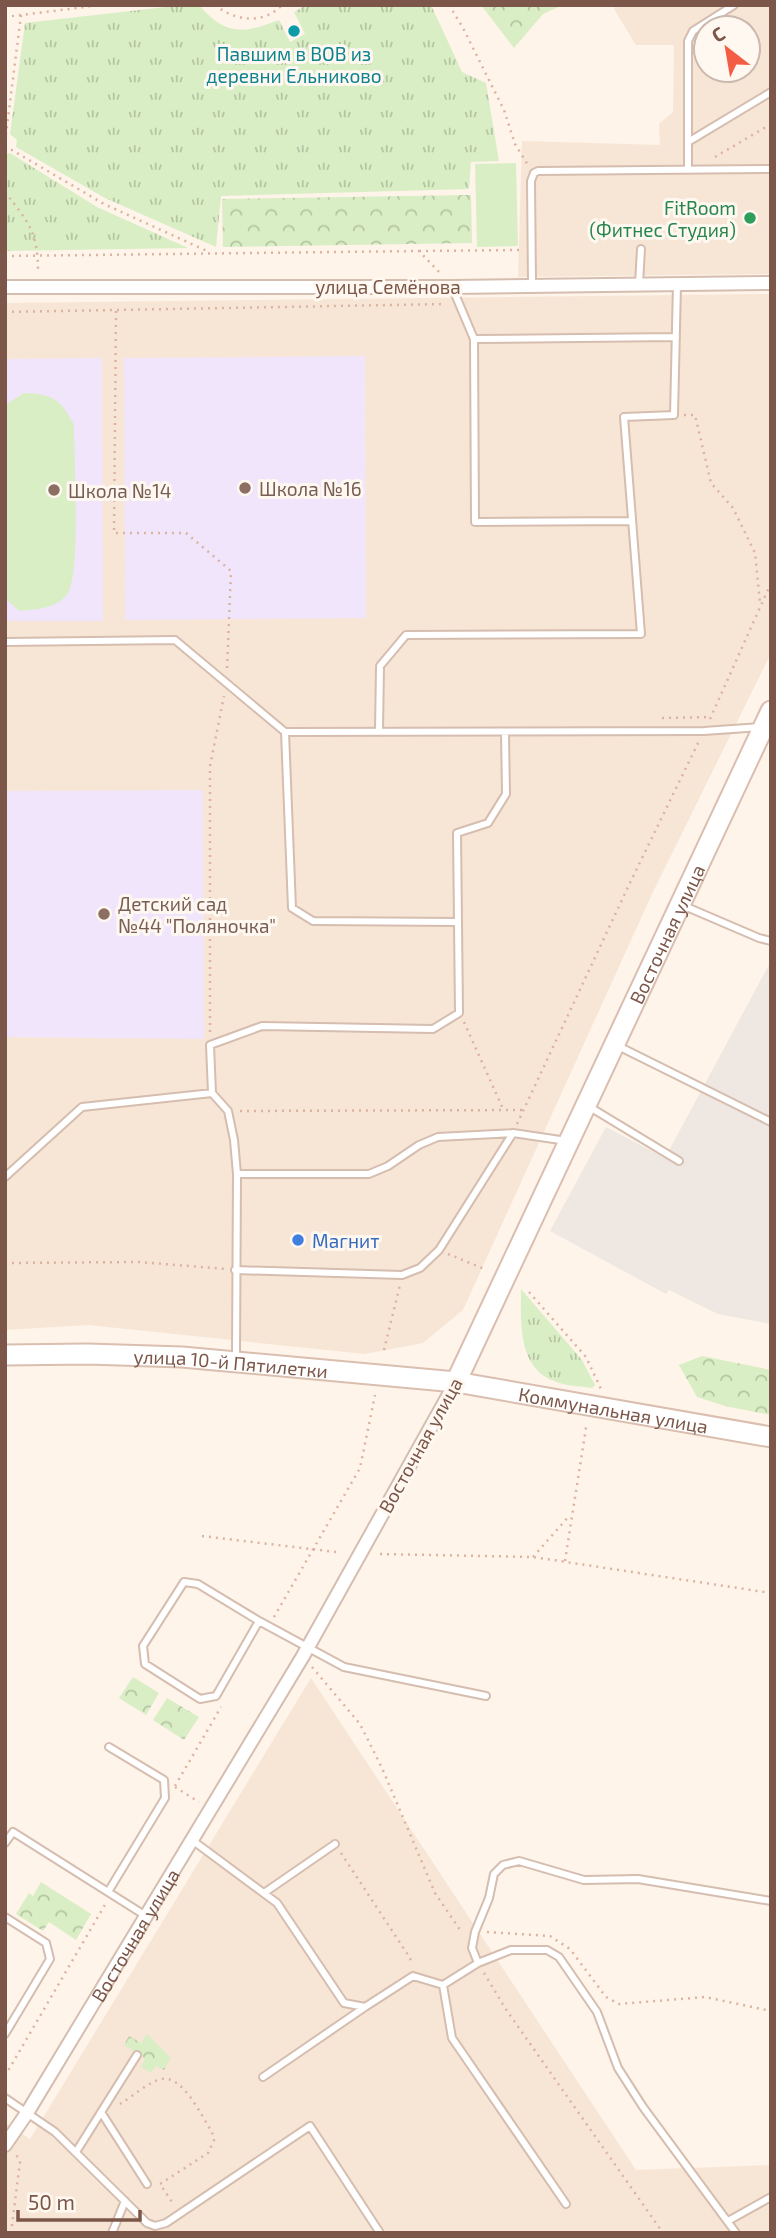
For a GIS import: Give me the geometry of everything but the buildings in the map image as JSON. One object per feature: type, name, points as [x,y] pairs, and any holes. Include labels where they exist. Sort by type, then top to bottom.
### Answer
[{"type":"main road","name":"Восточная улица","points":[[456,1382],[768,723]]},
{"type":"main road","name":"улица 10-й Пятилетки","points":[[5,1355],[88,1354],[236,1361],[456,1382]]},
{"type":"main road","name":"Коммунальная улица","points":[[456,1382],[771,1437]]},
{"type":"street","name":"улица Семёнова","points":[[5,287],[452,287],[771,283]]},
{"type":"street","name":"Восточная улица","points":[[10,2148],[27,2113],[305,1652],[456,1382]]},
{"type":"lane","points":[[691,170],[688,142],[689,36],[698,27],[734,5]]},
{"type":"lane","points":[[688,142],[771,92]]},
{"type":"lane","points":[[532,285],[531,181],[538,170],[771,169]]},
{"type":"lane","points":[[639,284],[641,249]]},
{"type":"lane","points":[[379,731],[380,666],[406,635],[641,634],[624,417],[674,415],[677,284]]},
{"type":"lane","points":[[452,287],[474,339],[475,522],[632,522]]},
{"type":"lane","points":[[474,339],[676,337]]},
{"type":"lane","points":[[5,642],[174,640],[285,732],[704,731],[768,723]]},
{"type":"lane","points":[[285,732],[292,908],[313,921],[458,922]]},
{"type":"lane","points":[[236,1361],[237,1174],[228,1111],[212,1093],[210,1045],[262,1026],[433,1029],[459,1013],[457,833],[488,823],[506,794],[505,733]]},
{"type":"lane","points":[[680,904],[771,941]]},
{"type":"lane","points":[[615,1044],[771,1122]]},
{"type":"lane","points":[[5,1177],[82,1107],[212,1093]]},
{"type":"lane","points":[[586,1105],[679,1161]]},
{"type":"lane","points":[[237,1174],[369,1174],[438,1137],[513,1133],[569,1141]]},
{"type":"lane","points":[[235,1270],[402,1275],[420,1268],[439,1250],[513,1133]]},
{"type":"lane","points":[[259,1621],[216,1696],[200,1699],[145,1664],[144,1646],[184,1582],[198,1584],[269,1626],[305,1652],[344,1667],[486,1696]]},
{"type":"lane","points":[[109,1747],[164,1780],[165,1798],[110,1893]]},
{"type":"lane","points":[[5,1843],[13,1832],[146,1916]]},
{"type":"lane","points":[[192,1840],[277,1903],[344,2003],[365,2007]]},
{"type":"lane","points":[[264,1893],[335,1844]]},
{"type":"lane","points":[[478,1963],[472,1948],[494,1874],[503,1865],[519,1861],[584,1880],[638,1879],[771,1901]]},
{"type":"lane","points":[[5,1917],[46,1943],[50,1959],[5,2035]]},
{"type":"lane","points":[[263,2077],[413,1976],[443,1985],[478,1963],[511,1950],[547,1950],[559,1957],[597,2012],[618,2068],[643,2107],[736,2233]]},
{"type":"lane","points":[[443,1985],[452,2038],[566,2204]]},
{"type":"lane","points":[[76,2152],[102,2114],[136,2055]]},
{"type":"lane","points":[[5,2098],[51,2129],[151,2225],[161,2225],[179,2214],[310,2126],[380,2233]]},
{"type":"lane","points":[[102,2114],[147,2184]]},
{"type":"lane","points":[[728,2221],[771,2197]]},
{"type":"lane","points":[[112,2233],[125,2201]]},
{"type":"path","points":[[35,5],[36,13]]},
{"type":"path","points":[[5,17],[101,5]]},
{"type":"path","points":[[215,5],[230,15],[246,19],[263,18],[282,5]]},
{"type":"path","points":[[449,5],[504,110],[514,144],[534,173]]},
{"type":"path","points":[[21,15],[5,144],[104,204],[208,252]]},
{"type":"path","points":[[5,95],[11,95]]},
{"type":"path","points":[[691,170],[771,124]]},
{"type":"path","points":[[5,192],[32,226],[38,256],[38,286]]},
{"type":"path","points":[[5,256],[531,250]]},
{"type":"path","points":[[419,251],[452,287]]},
{"type":"path","points":[[5,312],[460,304]]},
{"type":"path","points":[[116,311],[114,533],[186,533],[231,571],[226,683],[210,766],[210,1045]]},
{"type":"path","points":[[674,415],[695,415],[710,483],[733,508],[755,553],[760,606]]},
{"type":"path","points":[[513,1133],[704,731],[771,583]]},
{"type":"path","points":[[459,1013],[503,1110]]},
{"type":"path","points":[[228,1111],[523,1111]]},
{"type":"path","points":[[439,1250],[489,1271]]},
{"type":"path","points":[[5,1263],[139,1262],[235,1270]]},
{"type":"path","points":[[384,1350],[402,1275]]},
{"type":"path","points":[[529,1292],[586,1356],[601,1388]]},
{"type":"path","points":[[269,1626],[360,1468],[374,1395]]},
{"type":"path","points":[[565,1561],[586,1428],[592,1424]]},
{"type":"path","points":[[533,1557],[572,1513]]},
{"type":"path","points":[[202,1536],[336,1552]]},
{"type":"path","points":[[380,1554],[533,1557],[771,1592]]},
{"type":"path","points":[[305,1652],[360,1724],[382,1768],[435,1892],[472,1948]]},
{"type":"path","points":[[199,1809],[200,1803],[175,1787],[222,1707]]},
{"type":"path","points":[[335,1844],[410,1958],[413,1976]]},
{"type":"path","points":[[5,2076],[110,1893]]},
{"type":"path","points":[[475,1932],[551,1936],[570,1949],[606,1997],[620,2004],[705,1997],[771,2011]]},
{"type":"path","points":[[478,1963],[513,2019],[663,2233]]},
{"type":"path","points":[[102,2114],[160,2079],[174,2080],[183,2087],[212,2132],[214,2140],[208,2152],[160,2184],[179,2214]]},
{"type":"path","points":[[10,2148],[20,2162],[10,2233]]},
{"type":"shaded area","points":[[616,5],[771,5],[771,274],[518,277],[522,141],[660,145],[659,124],[673,112],[674,45],[636,45],[614,9]]},
{"type":"shaded area","points":[[771,294],[771,653],[652,894],[463,1310],[423,1343],[365,1354],[88,1325],[5,1330],[5,303]]},
{"type":"shaded area","name":"Школа №16","points":[[365,356],[366,618],[125,620],[124,358]]},
{"type":"shaded area","name":"Школа №14","points":[[102,358],[103,621],[5,621],[5,359]]},
{"type":"shaded area","name":"Детский сад №44 \"Поляночка\"","points":[[203,790],[204,1039],[5,1037],[5,791]]},
{"type":"shaded area","points":[[771,961],[771,1324],[718,1314],[669,1290],[666,1294],[550,1231],[606,1127],[665,1158]]},
{"type":"shaded area","points":[[311,1678],[636,2170],[771,2165],[771,2233],[5,2233],[5,2123],[30,2139]]},
{"type":"green space","points":[[199,5],[218,22],[236,29],[255,28],[279,20],[290,42],[305,34],[294,12],[306,5],[431,5],[462,72],[486,83],[499,161],[471,162],[469,189],[221,196],[216,247],[105,198],[16,147],[17,140],[10,134],[25,23]]},
{"type":"green space","points":[[481,5],[563,5],[543,14],[514,48]]},
{"type":"green space","points":[[10,153],[97,207],[188,248],[5,251],[5,154]]},
{"type":"green space","points":[[516,163],[518,246],[477,247],[475,164]]},
{"type":"green space","points":[[471,195],[472,243],[223,247],[222,199]]},
{"type":"green space","points":[[24,393],[55,400],[65,409],[74,425],[76,538],[72,581],[68,593],[53,605],[19,611],[5,598],[5,405]]},
{"type":"green space","points":[[521,1289],[582,1360],[595,1385],[592,1388],[554,1381],[533,1365],[524,1342]]},
{"type":"green space","points":[[702,1356],[771,1370],[771,1415],[725,1406],[697,1397],[679,1365]]},
{"type":"green space","points":[[133,1677],[159,1693],[146,1715],[119,1698]]},
{"type":"green space","points":[[167,1698],[199,1717],[184,1740],[153,1720]]},
{"type":"green space","points":[[41,1882],[91,1914],[76,1940],[49,1922],[43,1931],[16,1914],[29,1893],[33,1896]]},
{"type":"green space","points":[[147,2034],[171,2058],[164,2070],[156,2066],[151,2073],[141,2067],[145,2058],[124,2045],[129,2036],[141,2043]]},
{"type":"place","name":"Павшим в ВОВ из деревни Ельниково","points":[[294,31]]},
{"type":"place","name":"FitRoom (Фитнес Студия)","points":[[750,218]]},
{"type":"place","name":"Школа №16","points":[[245,488]]},
{"type":"place","name":"Школа №14","points":[[54,490]]},
{"type":"place","name":"Детский сад №44 \"Поляночка\"","points":[[104,914]]},
{"type":"place","name":"Магнит","points":[[298,1240]]}]
